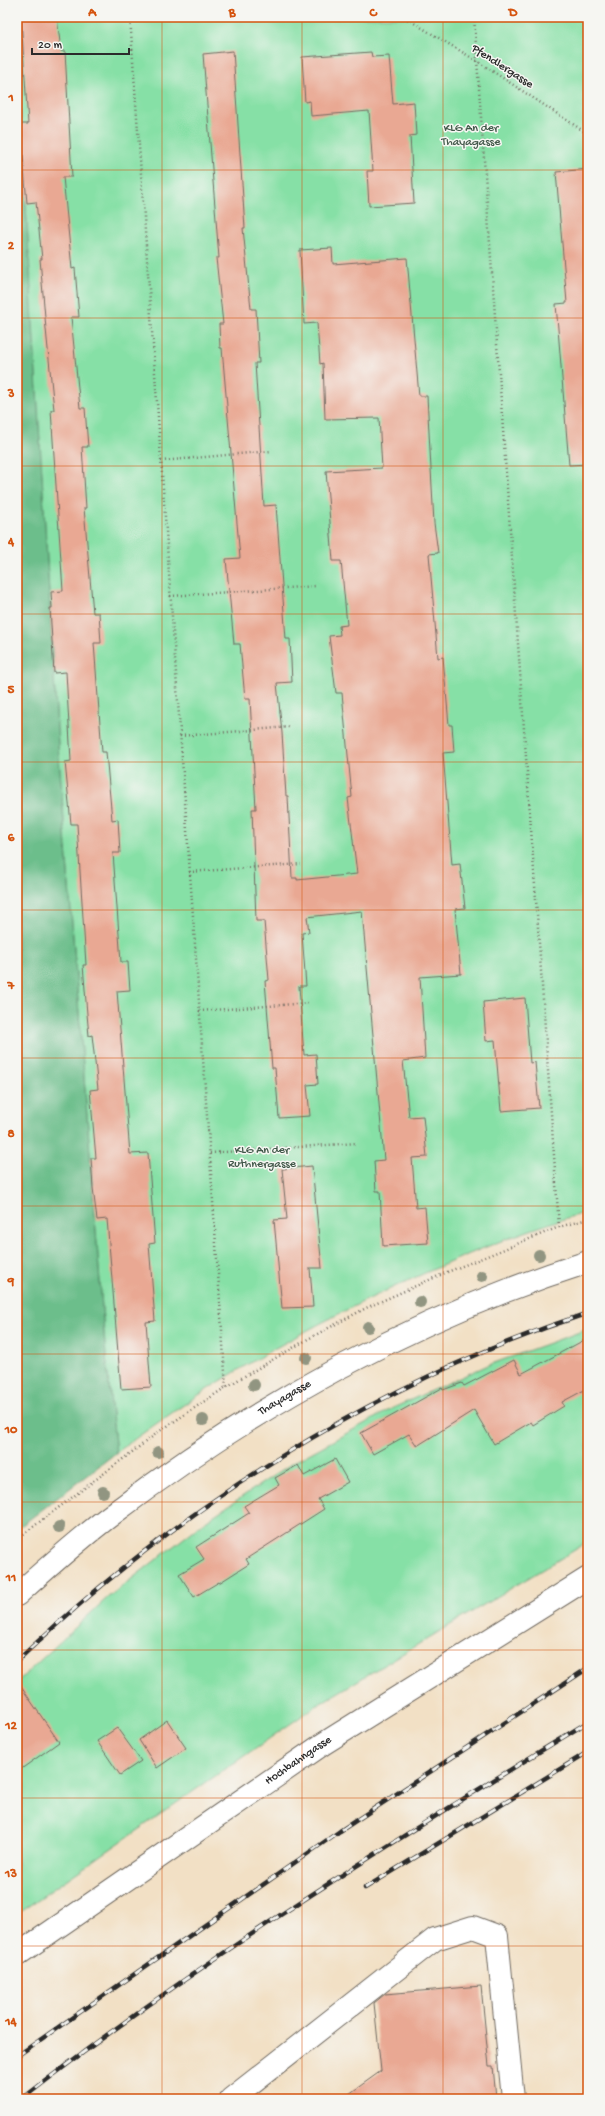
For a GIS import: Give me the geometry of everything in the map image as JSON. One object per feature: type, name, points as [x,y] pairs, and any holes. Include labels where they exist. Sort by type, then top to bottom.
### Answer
[{"type":"street","name":"Thayagasse","points":[[17,1595],[113,1513],[169,1473],[241,1425],[326,1375],[429,1323],[515,1288],[588,1262]]},
{"type":"street","name":"Hochbahngasse","points":[[17,1955],[323,1744],[588,1578]]},
{"type":"street","points":[[231,2099],[435,1940],[472,1927],[497,1936],[513,2099]]},
{"type":"path","points":[[130,17],[226,1387]]},
{"type":"path","name":"Pfendlergasse","points":[[404,17],[477,61],[588,134]]},
{"type":"path","points":[[474,17],[559,1227]]},
{"type":"path","points":[[160,461],[271,451]]},
{"type":"path","points":[[170,596],[316,586]]},
{"type":"path","points":[[180,736],[289,727]]},
{"type":"path","points":[[189,872],[301,864]]},
{"type":"path","points":[[199,1011],[310,1003]]},
{"type":"path","points":[[210,1153],[356,1143]]},
{"type":"path","points":[[17,1504],[18,1562],[34,1580]]},
{"type":"green space","name":"KLG An der Ruthnergasse","points":[[17,17],[588,17],[588,1212],[498,1242],[358,1304],[275,1348],[234,1372],[116,1453],[105,1346],[58,745],[21,124]]},
{"type":"green space","points":[[17,53],[58,745],[105,1346],[116,1453],[17,1529]]},
{"type":"green space","points":[[588,1329],[588,1542],[319,1704],[17,1914],[17,1682],[107,1598],[207,1520],[294,1462],[393,1408],[486,1366]]},
{"type":"building","points":[[21,17],[57,17],[61,51],[65,51],[72,177],[63,177],[72,269],[75,268],[79,317],[71,317],[80,408],[85,408],[88,447],[82,447],[86,508],[84,508],[93,613],[99,613],[101,643],[94,643],[102,752],[106,752],[112,820],[118,819],[120,853],[113,853],[121,962],[128,962],[130,990],[117,991],[130,1154],[148,1153],[155,1243],[149,1244],[155,1321],[146,1322],[151,1387],[121,1389],[107,1219],[97,1220],[93,1188],[91,1158],[96,1158],[90,1090],[98,1089],[92,1035],[89,1036],[83,965],[86,965],[77,824],[71,824],[65,762],[71,761],[66,672],[54,673],[50,608],[52,608],[51,592],[63,591],[51,410],[54,410],[36,202],[27,203],[24,169],[21,124],[28,124]]},
{"type":"building","points":[[233,51],[245,228],[243,228],[251,309],[256,309],[259,363],[255,363],[264,506],[276,505],[286,639],[290,639],[292,682],[277,683],[286,796],[288,796],[292,878],[297,878],[297,880],[357,874],[348,798],[352,797],[342,693],[336,693],[329,636],[340,635],[339,626],[347,625],[341,561],[333,561],[326,471],[382,468],[379,418],[325,419],[323,363],[320,364],[317,323],[304,324],[300,250],[332,248],[333,264],[407,258],[419,396],[427,396],[434,523],[438,553],[429,554],[438,658],[443,657],[449,725],[452,725],[454,752],[443,753],[452,865],[460,864],[465,908],[455,909],[461,974],[420,977],[425,1058],[403,1061],[409,1117],[423,1116],[427,1157],[412,1158],[416,1208],[425,1207],[428,1243],[383,1246],[380,1191],[376,1191],[374,1161],[384,1160],[362,911],[307,917],[309,932],[302,933],[306,986],[299,986],[304,1055],[316,1054],[318,1084],[307,1085],[310,1116],[279,1118],[275,1068],[272,1068],[265,981],[269,980],[264,921],[256,921],[252,809],[256,809],[250,699],[245,699],[240,644],[234,644],[226,559],[240,558],[222,348],[220,348],[219,324],[223,324],[216,258],[219,258],[203,54]]},
{"type":"building","points":[[371,52],[372,57],[389,56],[393,104],[414,102],[416,135],[410,136],[414,203],[369,206],[367,171],[373,171],[369,111],[311,116],[310,101],[305,102],[302,57]]},
{"type":"building","points":[[588,169],[588,464],[569,465],[556,304],[567,303],[556,172]]},
{"type":"building","points":[[525,998],[530,1063],[535,1062],[539,1108],[501,1111],[495,1040],[486,1041],[483,1002]]},
{"type":"building","points":[[312,1166],[322,1268],[310,1268],[313,1307],[282,1308],[274,1220],[287,1219],[282,1169]]},
{"type":"building","points":[[588,1338],[588,1388],[562,1402],[564,1406],[533,1425],[531,1422],[494,1444],[474,1410],[417,1446],[409,1434],[373,1454],[361,1433],[442,1388],[443,1390],[462,1383],[464,1386],[514,1360],[521,1374]]},
{"type":"building","points":[[335,1459],[348,1482],[318,1499],[324,1509],[246,1559],[249,1564],[194,1597],[179,1574],[204,1559],[196,1547],[249,1513],[244,1506],[279,1485],[275,1478],[298,1465],[304,1476]]},
{"type":"building","points":[[17,1681],[59,1742],[17,1772]]},
{"type":"building","points":[[167,1720],[186,1748],[157,1768],[139,1740]]},
{"type":"building","points":[[117,1728],[141,1761],[120,1775],[97,1741]]},
{"type":"building","points":[[481,1986],[489,2066],[493,2066],[496,2099],[342,2099],[381,2071],[374,2003],[385,1994]]},
{"type":"railway","points":[[17,1661],[80,1604],[145,1551],[213,1501],[283,1455],[356,1413],[431,1375],[509,1342],[588,1313]]},
{"type":"railway","points":[[17,2056],[340,1831],[588,1668]]},
{"type":"railway","points":[[22,2099],[90,2047],[159,1998],[299,1903],[443,1811],[588,1722]]},
{"type":"railway","points":[[365,1888],[588,1752]]},
{"type":"park label","name":"KLG An der Thayagasse","points":[[471,136]]}]
